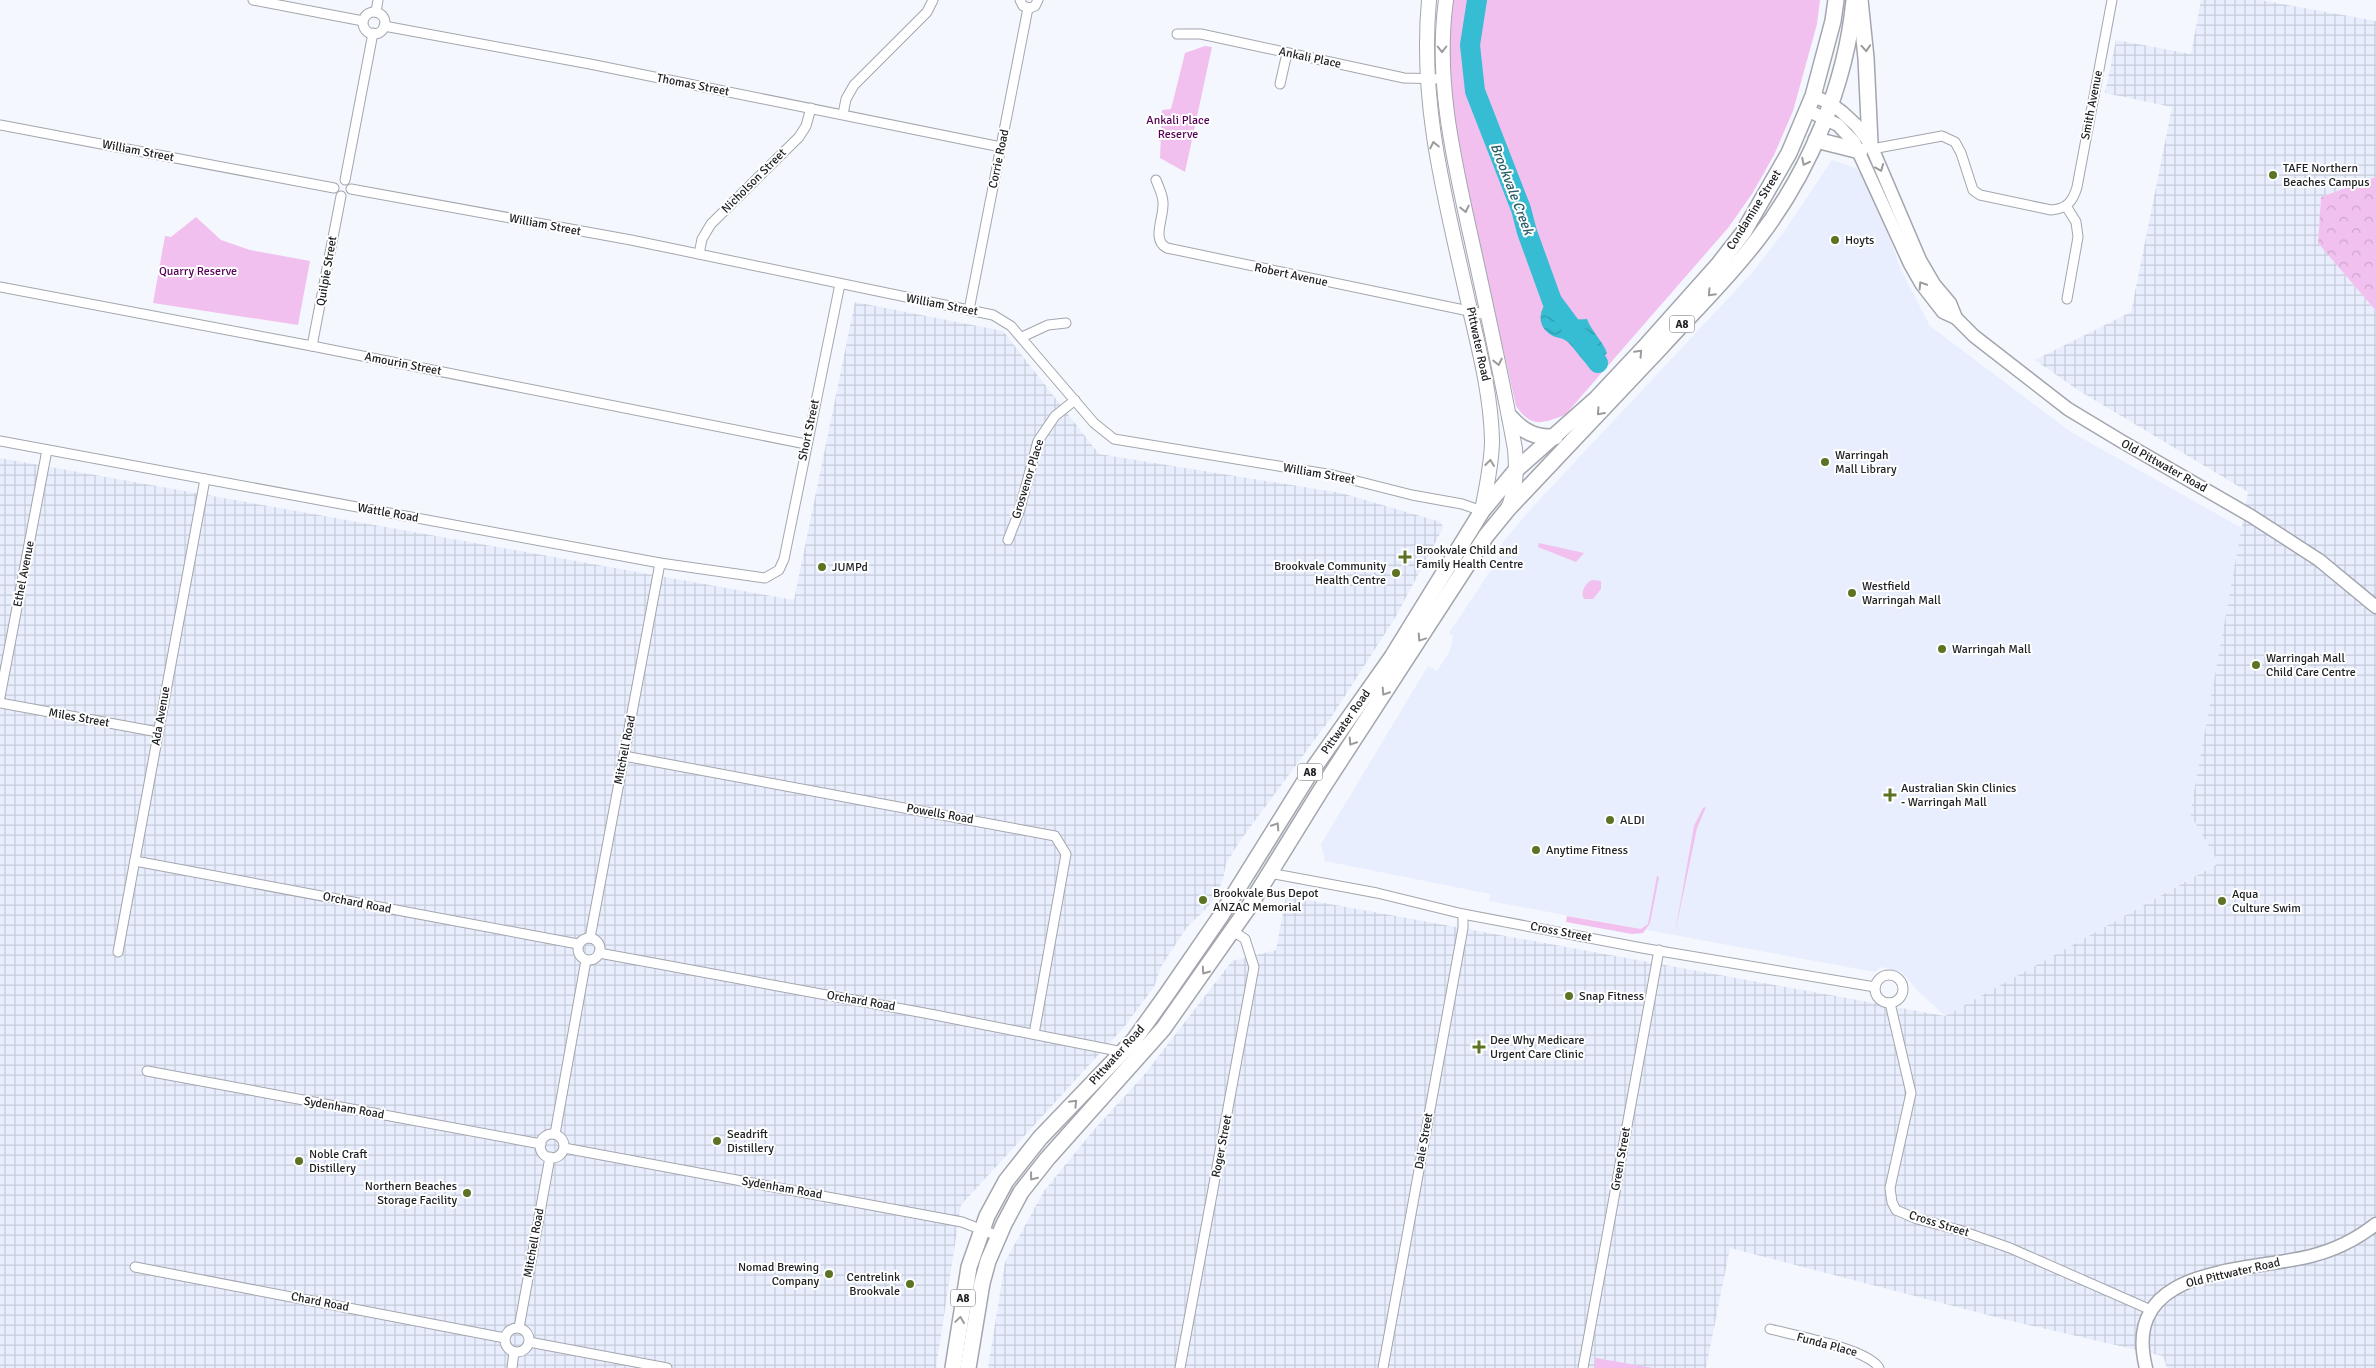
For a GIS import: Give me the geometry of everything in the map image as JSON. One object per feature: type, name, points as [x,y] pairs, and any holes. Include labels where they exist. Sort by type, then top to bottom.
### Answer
[{"type":"highway","name":"Condamine Street","points":[[1482,511],[1517,470],[1597,398],[1644,348],[1731,249],[1778,174],[1813,96],[1833,21],[1836,0]]},
{"type":"highway","name":"Condamine Street","points":[[1508,510],[1742,258],[1784,200],[1816,140],[1827,110],[1849,34],[1854,0]]},
{"type":"highway","points":[[1816,140],[1867,148],[1866,58],[1860,0]]},
{"type":"highway","points":[[1510,417],[1526,432],[1544,437],[1555,437]]},
{"type":"highway","name":"Pittwater Road","points":[[968,1368],[982,1282],[998,1236],[1021,1192],[1163,1029],[1233,931],[1486,536],[1508,510]]},
{"type":"highway","name":"Pittwater Road","points":[[953,1368],[969,1267],[982,1229],[998,1194],[1018,1164],[1123,1052],[1145,1024],[1204,940],[1308,776],[1392,657],[1482,511]]},
{"type":"highway","name":"Cross Street","points":[[1249,867],[1270,872]]},
{"type":"main road","name":"Pittwater Road","points":[[1429,0],[1427,80],[1432,135],[1471,312],[1491,417],[1490,460],[1482,511]]},
{"type":"main road","name":"Pittwater Road","points":[[1446,0],[1443,28],[1443,79],[1448,133],[1510,417],[1517,470],[1515,491],[1508,510]]},
{"type":"street","points":[[253,0],[363,21]]},
{"type":"street","points":[[376,12],[378,0]]},
{"type":"street","points":[[843,114],[846,99],[854,85],[927,12],[933,0]]},
{"type":"street","points":[[1020,0],[1028,8],[1035,6],[1038,0]]},
{"type":"street","name":"Smith Avenue","points":[[2066,206],[2074,198],[2112,0]]},
{"type":"street","name":"Corrie Road","points":[[969,310],[1028,8]]},
{"type":"street","points":[[376,12],[382,16],[384,26],[378,33],[372,33],[364,28],[363,21],[366,15],[376,12]]},
{"type":"street","name":"Thomas Street","points":[[384,26],[843,114],[1001,147]]},
{"type":"street","points":[[345,180],[372,33]]},
{"type":"street","name":"Ankali Place","points":[[1177,34],[1201,34],[1404,78],[1443,79]]},
{"type":"street","points":[[1280,84],[1286,53]]},
{"type":"street","name":"Old Pittwater Road","points":[[1813,96],[1827,110],[1856,124],[1867,148],[1910,264],[1922,285],[1943,312],[1956,318],[1974,336],[2068,409],[2251,516],[2319,560],[2376,607]]},
{"type":"street","name":"Nicholson Street","points":[[699,254],[702,239],[711,224],[799,137],[806,126],[811,108]]},
{"type":"street","name":"Old Pittwater Road","points":[[1806,110],[1827,110]]},
{"type":"street","name":"William Street","points":[[0,125],[334,188]]},
{"type":"street","points":[[1867,148],[1942,136],[1955,142],[1961,153],[1973,190],[1980,195],[2051,210],[2066,206],[2076,222],[2078,237],[2066,299]]},
{"type":"street","points":[[345,180],[350,184],[351,189],[348,195],[341,196],[336,193],[334,188],[338,181],[345,180]]},
{"type":"street","name":"Robert Avenue","points":[[1156,180],[1163,204],[1159,238],[1161,245],[1167,248],[1488,315]]},
{"type":"street","name":"William Street","points":[[351,189],[699,254],[999,317],[1022,337],[1106,435],[1123,442],[1333,475],[1432,499],[1462,504],[1482,511]]},
{"type":"street","name":"Quilpie Street","points":[[312,346],[341,196]]},
{"type":"street","name":"Short Street","points":[[776,573],[782,566],[784,559],[840,284]]},
{"type":"street","name":"Amourin Street","points":[[0,287],[312,346],[806,444]]},
{"type":"street","points":[[1022,337],[1048,325],[1066,323]]},
{"type":"street","name":"Grosvenor Place","points":[[1008,540],[1020,512],[1038,442],[1055,416],[1075,400]]},
{"type":"street","name":"Wattle Road","points":[[0,441],[660,563],[758,578],[776,573]]},
{"type":"street","name":"Ethel Avenue","points":[[0,697],[47,450]]},
{"type":"street","name":"Ada Avenue","points":[[118,952],[205,479]]},
{"type":"street","name":"Mitchell Road","points":[[590,938],[660,563]]},
{"type":"street","name":"Miles Street","points":[[0,703],[158,732]]},
{"type":"street","name":"Powells Road","points":[[624,756],[1055,836],[1066,854],[1034,1034]]},
{"type":"street","name":"Orchard Road","points":[[135,862],[578,944]]},
{"type":"street","name":"Cross Street","points":[[1270,872],[1377,893],[1463,914],[1875,987]]},
{"type":"street","name":"Dale Street","points":[[1383,1368],[1463,928],[1463,914]]},
{"type":"street","name":"Roger Street","points":[[1180,1368],[1254,967],[1245,939],[1233,931]]},
{"type":"street","points":[[590,938],[598,943],[599,953],[594,959],[586,960],[578,954],[578,944],[583,939],[590,938]]},
{"type":"street","name":"Green Street","points":[[1583,1368],[1659,950]]},
{"type":"street","name":"Orchard Road","points":[[599,953],[1123,1052]]},
{"type":"street","points":[[555,1134],[586,960]]},
{"type":"street","points":[[1885,976],[1894,976],[1899,979],[1903,988],[1902,995],[1895,1002],[1890,1003],[1879,999],[1875,987],[1876,982],[1885,976]]},
{"type":"street","name":"Cross Street","points":[[1890,1003],[1911,1093],[1890,1188],[1892,1202],[1896,1210],[1917,1219],[1959,1230],[2010,1248],[2151,1310]]},
{"type":"street","name":"Sydenham Road","points":[[147,1071],[541,1144]]},
{"type":"street","points":[[555,1134],[562,1139],[564,1148],[559,1155],[550,1158],[542,1152],[541,1144],[545,1136],[555,1134]]},
{"type":"street","name":"Sydenham Road","points":[[564,1148],[962,1222],[998,1236]]},
{"type":"street","name":"Mitchell Road","points":[[519,1328],[550,1158]]},
{"type":"street","name":"Old Pittwater Road","points":[[2146,1368],[2142,1339],[2151,1310],[2164,1294],[2186,1282],[2239,1269],[2311,1256],[2350,1241],[2376,1224]]},
{"type":"street","name":"Chard Road","points":[[135,1267],[505,1338]]},
{"type":"street","points":[[519,1328],[527,1334],[529,1342],[524,1350],[514,1352],[506,1347],[505,1338],[510,1330],[519,1328]]},
{"type":"street","name":"Funda Place","points":[[1770,1329],[1858,1352],[1876,1363],[1879,1368]]},
{"type":"street","points":[[529,1342],[667,1368]]},
{"type":"street","points":[[512,1368],[514,1352]]},
{"type":"shaded area","points":[[2201,0],[2260,0],[2376,21],[2376,177],[2321,197],[2318,243],[2376,311],[2376,1368],[2167,1368],[2163,1356],[2007,1320],[1730,1248],[1706,1368],[988,1368],[1005,1262],[1044,1191],[1092,1132],[1144,1075],[1232,961],[1276,950],[1286,896],[1945,1016],[2219,863],[2190,814],[2248,492],[2078,390],[2035,360],[2131,312],[2172,107],[2105,93],[2116,40],[2191,54]]},
{"type":"shaded area","name":"Westfield Warringah Mall","points":[[1832,160],[1856,168],[1871,186],[1901,270],[1930,326],[2071,432],[2242,528],[2190,814],[2220,862],[1945,1016],[1916,989],[1902,972],[1881,967],[1875,972],[1489,901],[1490,894],[1325,861],[1321,844],[1428,666],[1437,671],[1450,651],[1453,636],[1449,633],[1501,555],[1497,552],[1503,542],[1528,512],[1751,274],[1783,233]]},
{"type":"shaded area","points":[[855,302],[1003,331],[1099,454],[1341,493],[1441,522],[1443,528],[1395,618],[1330,719],[1240,841],[1226,864],[1223,879],[1216,896],[1205,910],[1187,927],[1162,965],[1154,987],[1124,1027],[961,1205],[936,1368],[0,1368],[0,458],[794,600]]},
{"type":"green space","points":[[1451,0],[1820,0],[1817,24],[1793,111],[1774,155],[1752,194],[1728,228],[1565,415],[1544,422],[1532,421],[1516,406],[1454,130],[1447,47]]},
{"type":"green space","name":"Ankali Place Reserve","points":[[1205,46],[1212,47],[1185,172],[1160,158],[1162,110],[1171,109],[1185,53]]},
{"type":"green space","points":[[2376,177],[2376,311],[2318,243],[2321,197]]},
{"type":"green space","name":"Quarry Reserve","points":[[196,217],[221,240],[250,250],[310,261],[298,325],[153,303],[165,236],[171,237]]},
{"type":"green space","points":[[1539,543],[1584,553],[1576,562],[1538,547]]},
{"type":"green space","points":[[1592,580],[1601,581],[1601,589],[1593,599],[1584,599],[1584,588]]},
{"type":"green space","points":[[1706,807],[1697,828],[1675,933],[1694,826],[1703,808]]},
{"type":"green space","points":[[1657,876],[1659,877],[1650,923],[1643,933],[1632,934],[1566,922],[1567,916],[1641,929],[1648,924]]},
{"type":"green space","points":[[1596,1358],[1653,1368],[1594,1368]]},
{"type":"water","points":[[1554,294],[1571,320],[1587,319],[1605,348],[1607,353],[1593,368],[1583,360],[1568,342],[1553,336],[1543,327],[1541,321],[1542,310]]},
{"type":"waterway","name":"Brookvale Creek","points":[[1477,0],[1470,45],[1475,91],[1521,209],[1527,232],[1552,301],[1598,363]]},
{"type":"place","name":"TAFE Northern Beaches Campus","points":[[2273,175]]},
{"type":"place","name":"Hoyts","points":[[1835,240]]},
{"type":"place","name":"Warringah Mall Library","points":[[1825,462]]},
{"type":"place","name":"Brookvale Child and Family Health Centre","points":[[1405,557]]},
{"type":"place","name":"JUMPd","points":[[822,567]]},
{"type":"place","name":"Brookvale Community Health Centre","points":[[1396,573]]},
{"type":"place","name":"Westfield Warringah Mall","points":[[1852,593]]},
{"type":"place","name":"Warringah Mall","points":[[1942,649]]},
{"type":"place","name":"Warringah Mall Child Care Centre","points":[[2256,665]]},
{"type":"place","name":"Australian Skin Clinics - Warringah Mall","points":[[1890,795]]},
{"type":"place","name":"ALDI","points":[[1610,820]]},
{"type":"place","name":"Anytime Fitness","points":[[1536,850]]},
{"type":"place","name":"Brookvale Bus Depot ANZAC Memorial","points":[[1203,900]]},
{"type":"place","name":"Aqua Culture Swim","points":[[2222,901]]},
{"type":"place","name":"Snap Fitness","points":[[1569,996]]},
{"type":"place","name":"Dee Why Medicare Urgent Care Clinic","points":[[1479,1047]]},
{"type":"place","name":"Seadrift Distillery","points":[[717,1141]]},
{"type":"place","name":"Noble Craft Distillery","points":[[299,1161]]},
{"type":"place","name":"Northern Beaches Storage Facility","points":[[467,1193]]},
{"type":"place","name":"Nomad Brewing Company","points":[[829,1274]]},
{"type":"place","name":"Centrelink Brookvale","points":[[910,1284]]}]
